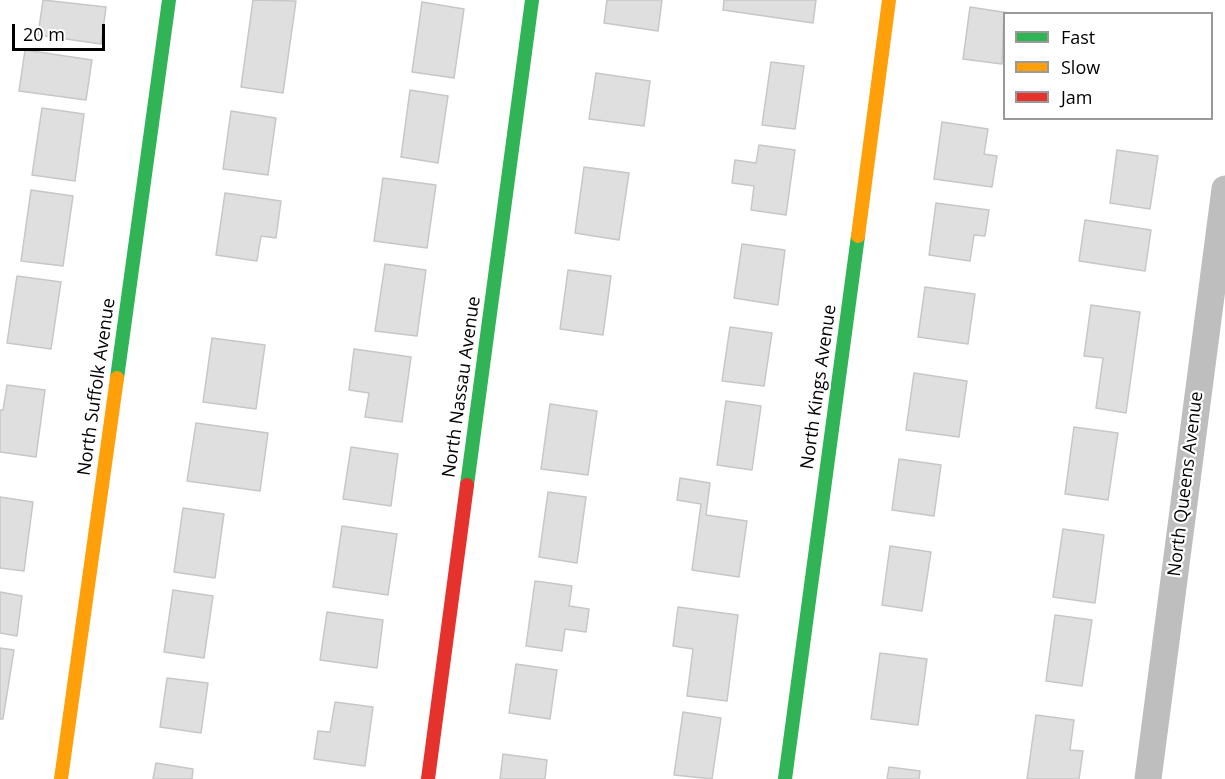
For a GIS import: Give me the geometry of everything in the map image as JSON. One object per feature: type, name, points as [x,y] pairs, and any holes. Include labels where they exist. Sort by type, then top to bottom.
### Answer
[{"type":"street","name":"North Suffolk Avenue","points":[[61,779],[169,0]]},
{"type":"street","name":"North Nassau Avenue","points":[[428,779],[532,0]]},
{"type":"street","name":"North Kings Avenue","points":[[785,779],[889,0]]},
{"type":"street","name":"North Queens Avenue","points":[[1148,779],[1225,189]]},
{"type":"building","points":[[43,0],[106,7],[101,44],[38,35]]},
{"type":"building","points":[[253,0],[296,1],[283,93],[241,87]]},
{"type":"building","points":[[607,0],[662,0],[658,31],[604,23]]},
{"type":"building","points":[[724,0],[816,0],[813,23],[723,10]]},
{"type":"building","points":[[422,2],[464,9],[454,78],[412,72]]},
{"type":"building","points":[[970,7],[1003,12],[1002,64],[963,59]]},
{"type":"building","points":[[25,50],[92,60],[86,100],[19,91]]},
{"type":"building","points":[[771,62],[804,66],[795,129],[762,125]]},
{"type":"building","points":[[596,73],[650,81],[644,126],[589,119]]},
{"type":"building","points":[[410,90],[448,96],[438,163],[401,157]]},
{"type":"building","points":[[42,108],[84,114],[75,181],[32,175]]},
{"type":"building","points":[[231,111],[276,118],[268,175],[223,169]]},
{"type":"building","points":[[942,122],[988,129],[984,154],[997,156],[992,187],[934,179]]},
{"type":"building","points":[[759,145],[795,150],[786,215],[751,210],[754,186],[732,183],[735,160],[756,163]]},
{"type":"building","points":[[1117,150],[1158,156],[1150,209],[1110,203]]},
{"type":"building","points":[[584,167],[629,173],[619,240],[575,233]]},
{"type":"building","points":[[383,178],[436,185],[427,248],[374,241]]},
{"type":"building","points":[[31,190],[73,196],[63,266],[21,261]]},
{"type":"building","points":[[225,193],[281,201],[276,238],[261,236],[257,261],[216,255]]},
{"type":"building","points":[[936,203],[989,210],[985,236],[974,235],[970,261],[929,255]]},
{"type":"building","points":[[1085,220],[1151,230],[1145,271],[1079,261]]},
{"type":"building","points":[[742,244],[785,250],[778,305],[734,298]]},
{"type":"building","points":[[385,264],[426,270],[417,336],[375,331]]},
{"type":"building","points":[[568,270],[611,276],[603,335],[560,329]]},
{"type":"building","points":[[17,276],[61,282],[51,349],[7,343]]},
{"type":"building","points":[[925,287],[975,294],[968,344],[918,337]]},
{"type":"building","points":[[1091,305],[1140,312],[1126,413],[1096,408],[1103,358],[1084,356]]},
{"type":"building","points":[[730,327],[772,333],[764,386],[722,381]]},
{"type":"building","points":[[212,338],[265,345],[256,409],[203,402]]},
{"type":"building","points":[[354,349],[411,357],[402,422],[365,417],[369,393],[349,390]]},
{"type":"building","points":[[914,373],[967,381],[959,437],[906,430]]},
{"type":"building","points":[[7,385],[45,390],[36,457],[0,452],[0,410],[3,410]]},
{"type":"building","points":[[726,401],[761,406],[752,470],[717,465]]},
{"type":"building","points":[[550,404],[597,411],[588,475],[541,469]]},
{"type":"building","points":[[196,423],[268,433],[260,491],[187,481]]},
{"type":"building","points":[[1074,427],[1118,433],[1108,500],[1065,494]]},
{"type":"building","points":[[351,447],[398,454],[391,506],[343,499]]},
{"type":"building","points":[[899,459],[941,465],[934,516],[892,510]]},
{"type":"building","points":[[680,478],[710,483],[706,515],[747,521],[739,577],[692,570],[701,504],[677,500]]},
{"type":"building","points":[[548,492],[586,497],[577,563],[539,557]]},
{"type":"building","points":[[0,497],[33,502],[24,571],[0,568]]},
{"type":"building","points":[[183,508],[224,514],[215,578],[174,572]]},
{"type":"building","points":[[342,526],[397,534],[388,595],[333,587]]},
{"type":"building","points":[[1063,529],[1104,535],[1095,603],[1053,597]]},
{"type":"building","points":[[890,546],[931,552],[922,611],[882,605]]},
{"type":"building","points":[[535,581],[572,586],[569,606],[589,609],[586,632],[565,629],[562,651],[526,646]]},
{"type":"building","points":[[173,590],[213,596],[204,658],[164,652]]},
{"type":"building","points":[[0,592],[22,596],[17,636],[0,633]]},
{"type":"building","points":[[678,607],[738,615],[727,701],[687,696],[693,649],[673,646]]},
{"type":"building","points":[[327,612],[383,620],[377,668],[320,660]]},
{"type":"building","points":[[1055,615],[1092,620],[1082,686],[1046,681]]},
{"type":"building","points":[[0,648],[14,650],[3,719],[0,719]]},
{"type":"building","points":[[880,653],[927,659],[918,725],[871,719]]},
{"type":"building","points":[[516,664],[557,670],[550,719],[509,713]]},
{"type":"building","points":[[167,678],[208,683],[201,733],[160,727]]},
{"type":"building","points":[[335,702],[373,707],[365,766],[314,759],[318,731],[330,732]]},
{"type":"building","points":[[683,712],[721,718],[712,779],[674,775]]},
{"type":"building","points":[[1036,715],[1074,720],[1070,750],[1083,751],[1079,779],[1027,779]]},
{"type":"building","points":[[503,754],[547,760],[545,779],[500,779]]},
{"type":"building","points":[[156,763],[193,769],[192,779],[153,779]]},
{"type":"building","points":[[889,767],[920,771],[919,779],[887,779]]},
{"type":"traffic: fast","points":[[117,378],[169,0]]},
{"type":"traffic: fast","points":[[467,485],[532,0]]},
{"type":"traffic: fast","points":[[785,779],[858,236]]},
{"type":"traffic: slow","points":[[858,236],[889,0]]},
{"type":"traffic: slow","points":[[61,779],[117,378]]},
{"type":"traffic: jam","points":[[428,779],[467,485]]}]
